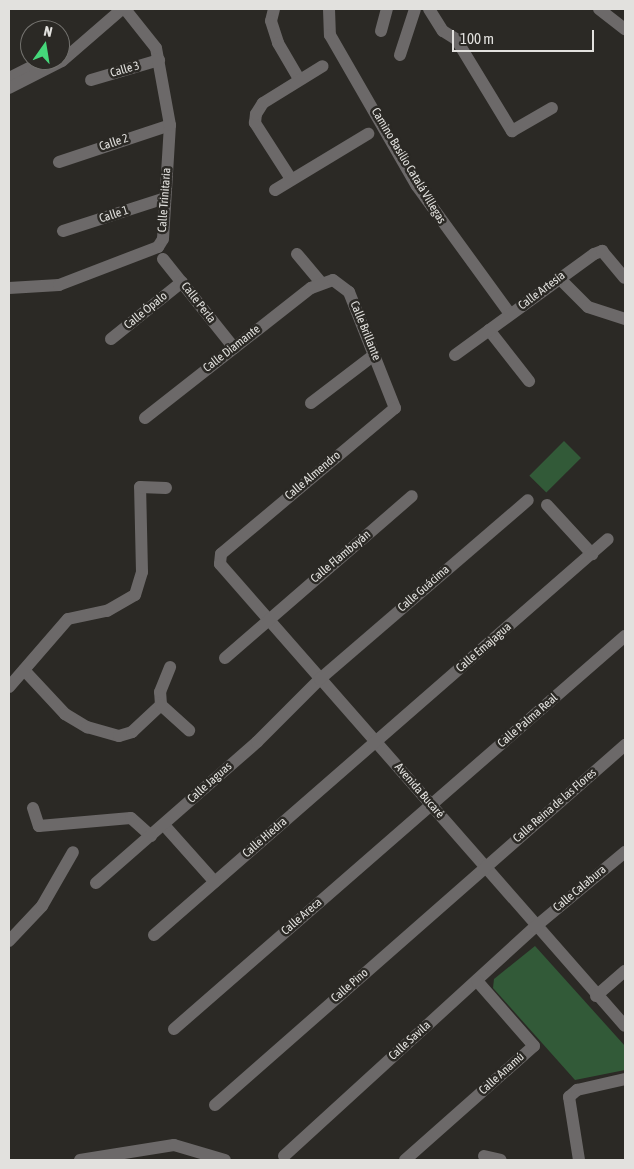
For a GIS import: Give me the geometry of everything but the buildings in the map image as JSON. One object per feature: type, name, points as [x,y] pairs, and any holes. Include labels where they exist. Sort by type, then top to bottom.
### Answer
[{"type":"street","points":[[70,43],[109,9]]},
{"type":"street","points":[[9,88],[62,61],[124,9]]},
{"type":"street","name":"Calle Trinitaria","points":[[9,288],[58,285],[158,247],[163,239],[170,125],[159,60],[149,35],[124,9]]},
{"type":"street","points":[[274,9],[271,20],[278,43],[299,79]]},
{"type":"street","name":"Camino Basilio Catalá Villegas","points":[[329,9],[330,35],[417,186],[510,314]]},
{"type":"street","points":[[381,31],[387,9]]},
{"type":"street","points":[[400,55],[415,9]]},
{"type":"street","points":[[430,9],[443,32],[456,39],[512,131],[552,108]]},
{"type":"street","points":[[599,9],[625,29]]},
{"type":"street","name":"Calle 3","points":[[91,80],[159,60]]},
{"type":"street","points":[[292,179],[255,122],[263,103],[299,79],[323,66]]},
{"type":"street","points":[[9,78],[25,70]]},
{"type":"street","name":"Calle 2","points":[[59,162],[170,125]]},
{"type":"street","points":[[275,190],[368,134]]},
{"type":"street","name":"Calle 1","points":[[63,232],[165,198]]},
{"type":"street","name":"Calle Artesia","points":[[455,355],[559,278],[602,251],[625,278]]},
{"type":"street","points":[[297,254],[324,282]]},
{"type":"street","name":"Calle Perla","points":[[163,259],[234,348]]},
{"type":"street","points":[[559,278],[588,307],[625,319]]},
{"type":"street","name":"Calle Brillante","points":[[324,282],[335,280],[349,292],[390,394]]},
{"type":"street","name":"Calle Ópalo","points":[[111,339],[182,282]]},
{"type":"street","name":"Calle Diamante","points":[[145,418],[234,348],[324,282]]},
{"type":"street","points":[[489,330],[529,381]]},
{"type":"street","points":[[311,403],[374,355]]},
{"type":"street","name":"Calle Almendro","points":[[221,554],[353,441],[389,417],[395,408],[390,394]]},
{"type":"street","points":[[9,687],[47,638],[68,620],[107,611],[135,596],[142,572],[140,487],[166,488]]},
{"type":"street","name":"Calle Flamboyán","points":[[225,658],[412,496]]},
{"type":"street","name":"Calle Guácima","points":[[320,679],[528,500]]},
{"type":"street","points":[[547,505],[592,554]]},
{"type":"street","name":"Calle Emajagua","points":[[376,742],[608,540]]},
{"type":"street","name":"Avenida Bucaré","points":[[221,554],[220,564],[269,618],[535,927],[625,1026]]},
{"type":"street","name":"Calle Palma Real","points":[[431,805],[625,636]]},
{"type":"street","points":[[170,667],[160,692],[161,705],[189,730]]},
{"type":"street","points":[[24,670],[65,714],[106,734],[132,732],[161,705]]},
{"type":"street","name":"Calle Jaguas","points":[[96,883],[164,825],[320,679]]},
{"type":"street","name":"Calle Hiedra","points":[[154,935],[376,742]]},
{"type":"street","name":"Calle Reina de las Flores","points":[[485,867],[625,745]]},
{"type":"street","name":"Calle Areca","points":[[174,1029],[431,805]]},
{"type":"street","points":[[33,808],[39,826],[131,818],[151,836]]},
{"type":"street","points":[[164,825],[215,882]]},
{"type":"street","points":[[9,940],[42,906],[73,852]]},
{"type":"street","name":"Calle Calabura","points":[[535,927],[625,852]]},
{"type":"street","name":"Calle Pino","points":[[215,1105],[485,867]]},
{"type":"street","name":"Calle Savila","points":[[284,1156],[535,927]]},
{"type":"street","points":[[596,996],[625,971]]},
{"type":"street","name":"Calle Anamú","points":[[405,1160],[534,1046],[477,981]]},
{"type":"street","points":[[578,1160],[569,1097],[577,1090],[625,1079]]},
{"type":"street","points":[[80,1160],[174,1146],[225,1160]]},
{"type":"street","points":[[484,1156],[501,1160]]},
{"type":"green space","points":[[564,441],[581,458],[546,493],[529,476]]},
{"type":"green space","points":[[535,946],[625,1046],[625,1070],[575,1080],[493,988],[494,979]]}]
